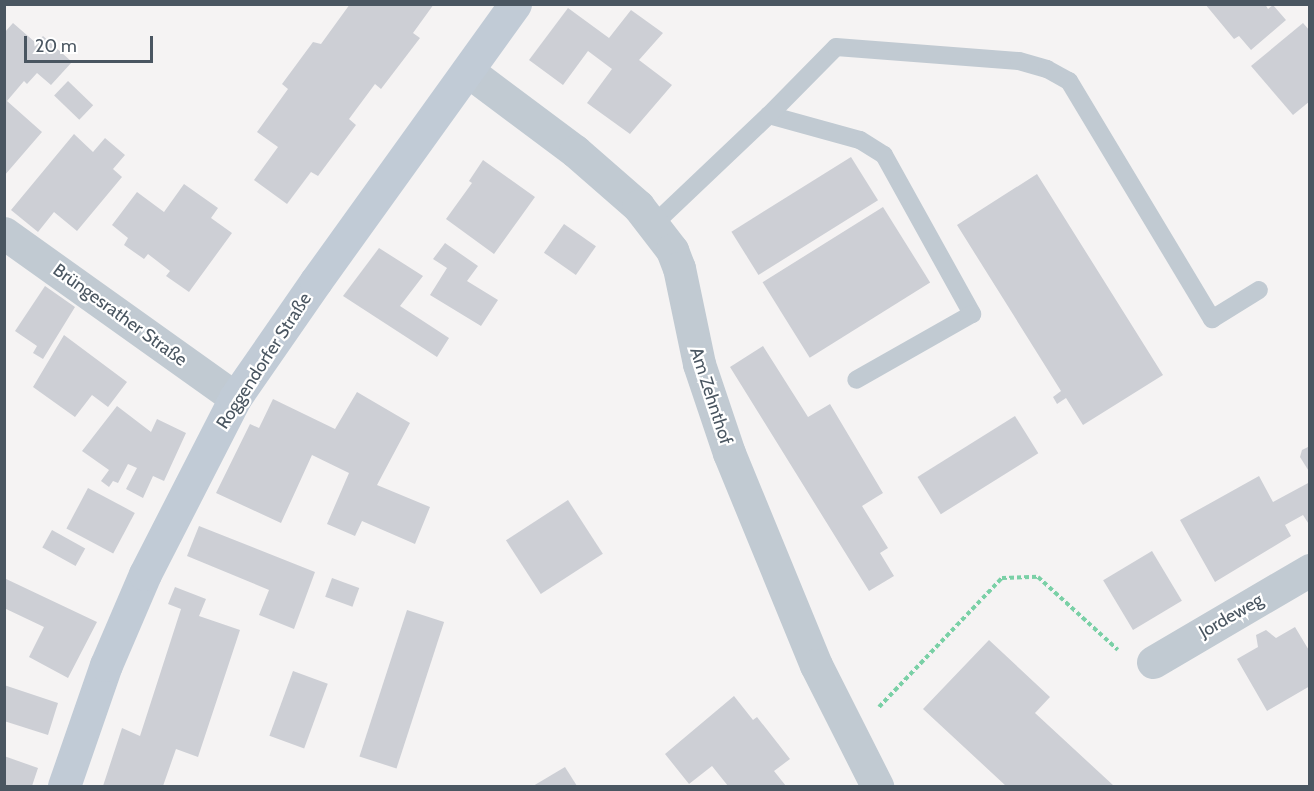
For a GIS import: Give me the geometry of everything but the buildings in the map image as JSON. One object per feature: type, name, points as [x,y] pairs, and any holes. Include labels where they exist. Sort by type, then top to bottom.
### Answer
[{"type":"main road","name":"Roggendorfer Straße","points":[[64,786],[106,665],[145,574],[236,398],[316,281],[515,4]]},
{"type":"street","name":"Am Zehnthof","points":[[468,71],[575,151],[654,224],[672,250],[679,268],[699,364],[729,453],[816,665],[877,786]]},
{"type":"street","name":"Brüngesrather Straße","points":[[4,233],[236,398]]},
{"type":"street","name":"Jordeweg","points":[[1153,662],[1310,570]]},
{"type":"lane","points":[[654,224],[769,115],[836,47],[1019,61],[1047,69],[1069,81],[1212,319],[1259,290]]},
{"type":"lane","points":[[769,115],[860,140],[884,155],[972,314],[856,380]]},
{"type":"path","points":[[852,736],[1002,578],[1038,577],[1140,670],[1153,662]]}]
